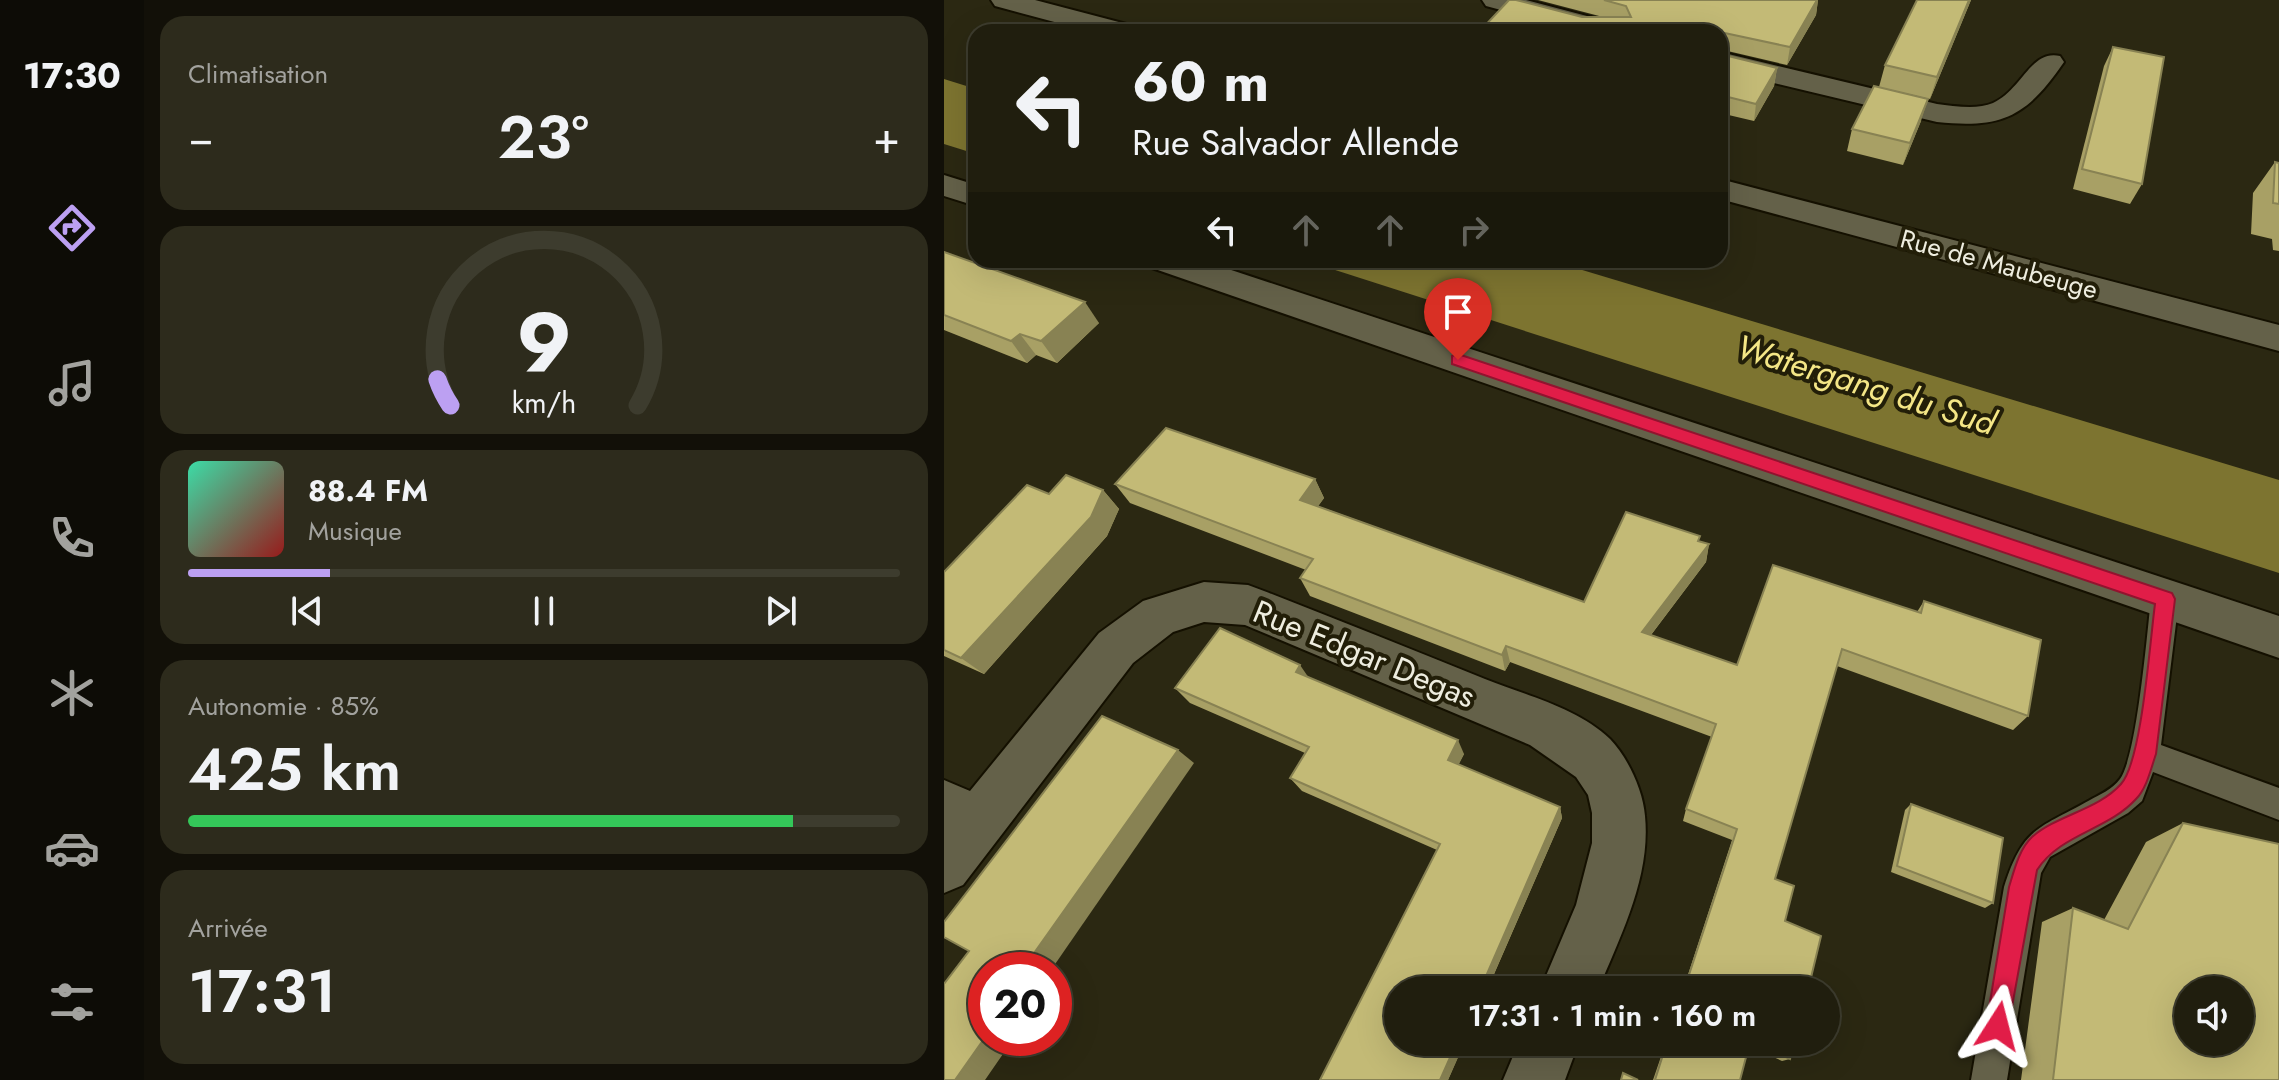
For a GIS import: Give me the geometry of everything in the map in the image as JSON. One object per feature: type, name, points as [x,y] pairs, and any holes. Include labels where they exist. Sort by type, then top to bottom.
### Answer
[{"type":"street","points":[[1004,0],[1094,24]]},
{"type":"street","points":[[1495,0],[1585,24]]},
{"type":"street","points":[[1728,63],[1937,113],[1967,115],[2001,111],[2020,101],[2050,62]]},
{"type":"street","points":[[944,185],[968,193]]},
{"type":"street","name":"Rue de Maubeuge","points":[[1728,191],[2279,338]]},
{"type":"street","points":[[1188,268],[2279,637]]},
{"type":"street","name":"Rue Edgar Degas","points":[[944,866],[961,814],[1136,631],[1159,616],[1204,602],[1248,605],[1548,728],[1572,741],[1593,759],[1607,777],[1617,803],[1620,830],[1618,854],[1608,892],[1575,976]]},
{"type":"street","points":[[1534,1080],[1543,1056]]},
{"type":"lane","points":[[1989,1080],[2020,887],[2027,865],[2039,846],[2117,802],[2131,790],[2145,754],[2165,599]]},
{"type":"lane","points":[[2145,754],[2279,804]]},
{"type":"water","points":[[944,79],[968,86],[968,152],[944,144]]},
{"type":"water","name":"Watergang du Sud","points":[[1329,268],[1576,268],[2279,480],[2279,573]]},
{"type":"building","points":[[1509,0],[1582,17],[1631,17],[1626,6],[1604,0],[1817,0],[1790,47],[1728,34],[1728,24],[1486,24]]},
{"type":"building","points":[[1917,0],[1969,0],[1937,77],[1885,65]]},
{"type":"building","points":[[2113,47],[2164,57],[2142,184],[2082,169]]},
{"type":"building","points":[[1728,56],[1777,68],[1756,104],[1728,97]]},
{"type":"building","points":[[1874,86],[1928,99],[1910,143],[1852,129]]},
{"type":"building","points":[[2275,162],[2279,163],[2279,204],[2273,203]]},
{"type":"building","points":[[944,252],[968,261],[968,268],[989,268],[1085,302],[1041,341],[1020,334],[1011,341],[944,315]]},
{"type":"building","points":[[1166,428],[1315,479],[1300,500],[1584,602],[1626,512],[1700,536],[1698,541],[1709,544],[1642,632],[1737,665],[1773,565],[1921,613],[1924,601],[2041,640],[2028,716],[1842,649],[1775,879],[1794,886],[1785,921],[1821,936],[1811,976],[1689,976],[1737,829],[1686,809],[1716,724],[1506,646],[1502,655],[1300,578],[1313,559],[1115,484]]},
{"type":"building","points":[[1066,475],[1103,490],[1091,517],[961,658],[944,650],[944,572],[1027,485],[1049,494]]},
{"type":"building","points":[[1220,628],[1300,665],[1296,672],[1458,740],[1448,760],[1560,807],[1486,976],[1384,976],[1384,1056],[1451,1056],[1440,1080],[1320,1080],[1440,844],[1290,778],[1309,747],[1175,688]]},
{"type":"building","points":[[1102,716],[1178,750],[1035,952],[968,952],[944,937],[944,922]]},
{"type":"building","points":[[1911,804],[2003,838],[1993,903],[1897,866]]},
{"type":"building","points":[[2183,823],[2279,844],[2279,1080],[2053,1080],[2073,908],[2128,929]]},
{"type":"building","points":[[968,952],[968,1056],[972,1056],[955,1080],[944,1080],[944,984]]},
{"type":"building","points":[[1663,1056],[1746,1056],[1740,1080],[1655,1080]]},
{"type":"building","points":[[1623,1073],[1638,1080],[1621,1080]]},
{"type":"route","points":[[1458,360],[2165,599],[2145,754],[2139,772],[2131,790],[2117,802],[2039,846],[2027,865],[2020,887],[1998,1026]]}]
